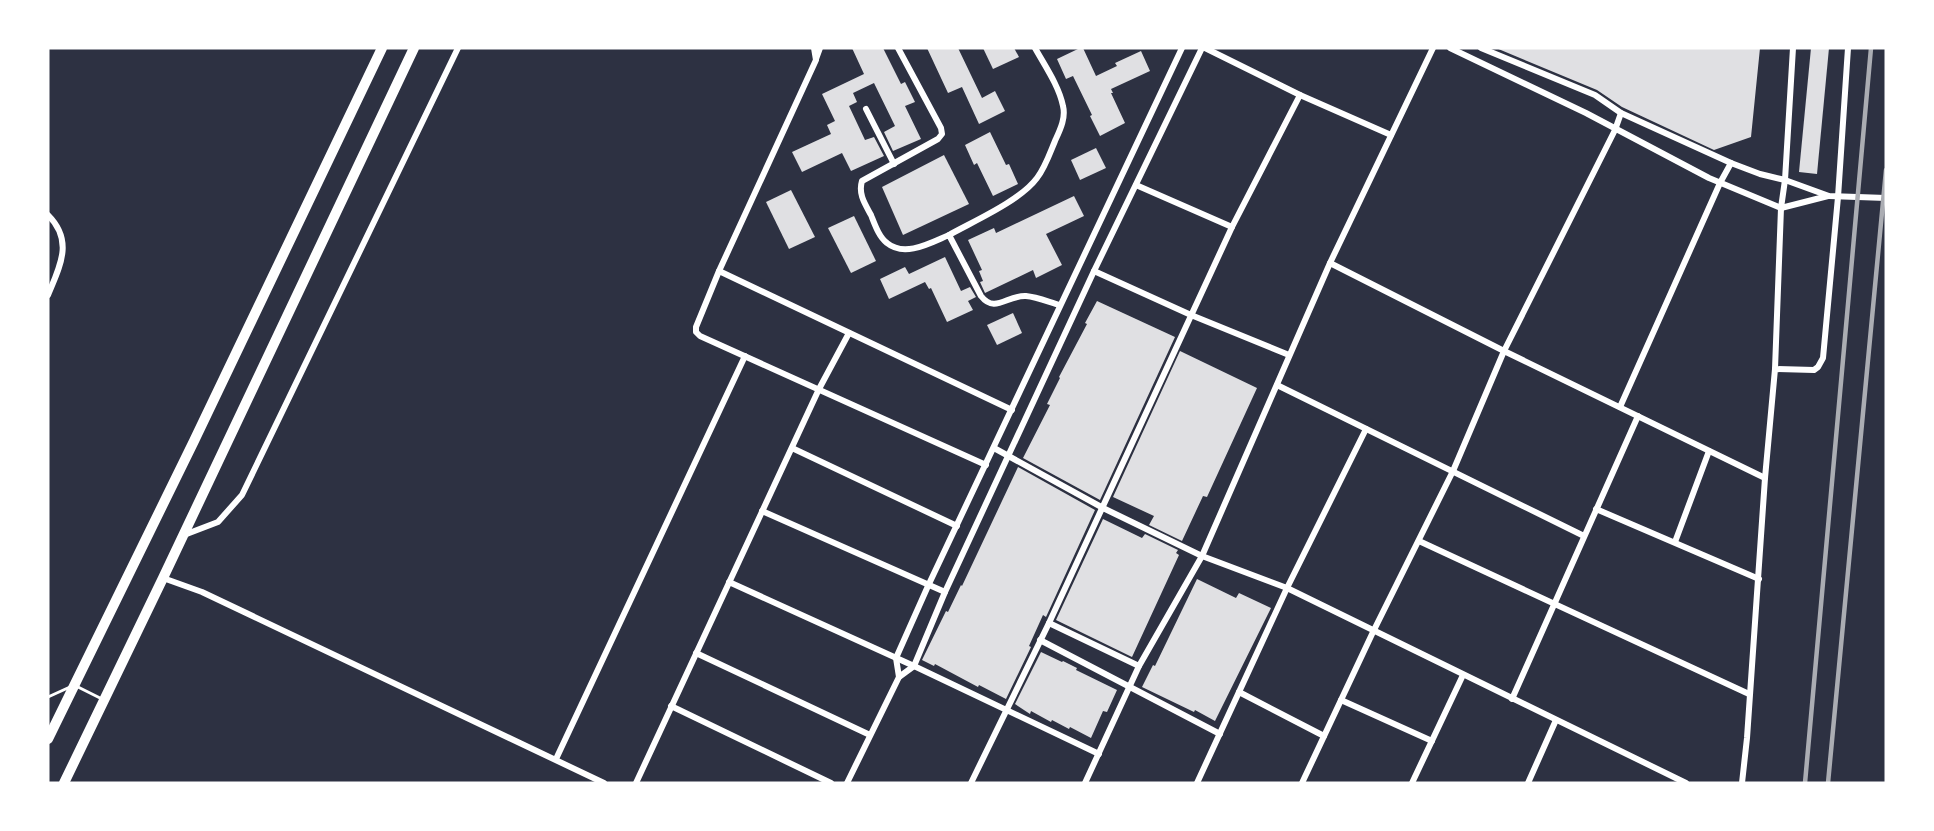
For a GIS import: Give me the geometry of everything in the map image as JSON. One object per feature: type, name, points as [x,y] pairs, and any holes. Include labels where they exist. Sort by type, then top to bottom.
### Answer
[{"type":"main road","points":[[48,739],[189,452],[382,48]]},
{"type":"main road","points":[[64,783],[414,48]]},
{"type":"street","points":[[184,535],[218,522],[242,495],[458,48]]},
{"type":"street","points":[[814,48],[816,60]]},
{"type":"street","points":[[820,48],[719,270],[696,332],[699,336],[986,465]]},
{"type":"street","points":[[898,48],[941,128],[942,134],[938,140],[862,181],[860,188],[861,196],[882,237],[889,245],[914,249],[949,235],[1014,199],[1039,177],[1062,126],[1064,114],[1059,95],[1035,48]]},
{"type":"street","points":[[899,677],[896,658],[928,586],[1182,48]]},
{"type":"street","points":[[848,783],[899,677],[914,666],[945,592],[1095,271],[1204,48],[1300,95],[1391,135]]},
{"type":"street","points":[[1085,783],[1139,666],[1202,555],[1330,263],[1433,48]]},
{"type":"street","points":[[1450,48],[1586,113],[1720,183],[1781,208],[1829,196]]},
{"type":"street","points":[[1481,48],[1595,94],[1621,113],[1731,164],[1829,196],[1886,198]]},
{"type":"street","points":[[1743,783],[1759,579],[1764,478],[1775,369],[1781,208],[1785,180],[1792,48]]},
{"type":"street","points":[[1775,369],[1814,370],[1823,358],[1838,197],[1848,48]]},
{"type":"street","points":[[971,783],[1103,508],[1232,227],[1300,95]]},
{"type":"street","points":[[866,109],[894,164]]},
{"type":"street","points":[[1302,783],[1373,632],[1453,471],[1504,351],[1615,130],[1621,113]]},
{"type":"street","points":[[1620,407],[1720,183],[1731,164]]},
{"type":"street","points":[[1136,185],[1232,227]]},
{"type":"street","points":[[48,216],[63,238],[64,247],[58,271],[48,295]]},
{"type":"street","points":[[949,235],[986,303],[993,304],[1029,296],[1059,305]]},
{"type":"street","points":[[1330,263],[1764,478]]},
{"type":"street","points":[[719,270],[1012,410]]},
{"type":"street","points":[[1095,271],[1191,315],[1289,355]]},
{"type":"street","points":[[636,783],[819,389],[849,333]]},
{"type":"street","points":[[556,759],[745,356]]},
{"type":"street","points":[[1277,386],[1584,536]]},
{"type":"street","points":[[1512,699],[1638,416]]},
{"type":"street","points":[[1197,783],[1287,588],[1366,429]]},
{"type":"street","points":[[792,448],[957,526]]},
{"type":"street","points":[[994,448],[1103,508],[1202,555],[1287,588],[1686,783]]},
{"type":"street","points":[[1675,542],[1709,451]]},
{"type":"street","points":[[1596,509],[1759,579]]},
{"type":"street","points":[[762,511],[945,592]]},
{"type":"street","points":[[1419,541],[1749,694]]},
{"type":"street","points":[[163,578],[202,592],[604,783]]},
{"type":"street","points":[[729,582],[914,666],[1099,754]]},
{"type":"street","points":[[1049,623],[1139,666]]},
{"type":"street","points":[[1040,640],[1220,734]]},
{"type":"street","points":[[696,652],[870,735]]},
{"type":"street","points":[[1412,783],[1463,675]]},
{"type":"street","points":[[1239,692],[1324,736]]},
{"type":"street","points":[[1341,700],[1432,741]]},
{"type":"street","points":[[671,706],[831,783]]},
{"type":"street","points":[[1528,783],[1556,720]]},
{"type":"lane","points":[[48,697],[75,685],[104,700]]},
{"type":"building","points":[[852,48],[883,48],[901,84],[905,82],[915,102],[905,106],[921,139],[893,151],[884,132],[895,126],[874,83],[853,93],[857,102],[849,106],[865,140],[874,137],[884,156],[851,171],[842,153],[802,172],[792,152],[831,134],[827,125],[835,121],[822,94],[864,74]]},
{"type":"building","points":[[927,48],[958,48],[982,98],[995,91],[1005,111],[979,124],[962,87],[948,93]]},
{"type":"building","points":[[983,48],[1014,48],[1019,57],[993,69]]},
{"type":"building","points":[[1083,48],[1096,76],[1117,66],[1115,63],[1141,51],[1150,71],[1111,89],[1125,123],[1100,136],[1073,76],[1066,79],[1057,59]]},
{"type":"building","points":[[1496,48],[1760,48],[1751,137],[1714,150],[1622,107],[1597,90]]},
{"type":"building","points":[[1811,48],[1829,48],[1817,174],[1799,172]]},
{"type":"building","points":[[990,132],[1018,184],[993,196],[977,163],[974,165],[965,145]]},
{"type":"building","points":[[1096,148],[1106,168],[1080,180],[1071,160]]},
{"type":"building","points":[[944,155],[969,204],[903,235],[882,187]]},
{"type":"building","points":[[791,190],[815,237],[789,249],[766,202]]},
{"type":"building","points":[[1074,196],[1084,216],[1046,234],[1062,265],[1036,278],[1033,270],[985,293],[980,282],[983,281],[979,271],[982,270],[968,240],[994,228],[996,233]]},
{"type":"building","points":[[854,216],[876,261],[851,273],[828,228]]},
{"type":"building","points":[[945,257],[961,291],[970,287],[976,297],[968,301],[973,310],[947,322],[931,288],[929,289],[925,282],[889,299],[880,279],[905,267],[909,274]]},
{"type":"building","points":[[1097,301],[1175,337],[1100,500],[1023,458],[1050,405],[1047,404],[1059,377]]},
{"type":"building","points":[[1013,313],[1022,333],[997,345],[987,325]]},
{"type":"building","points":[[1180,351],[1257,388],[1207,497],[1203,496],[1182,541],[1149,525],[1154,516],[1113,497]]},
{"type":"building","points":[[1018,467],[1095,510],[1046,617],[1043,615],[1029,646],[1031,647],[1006,699],[935,664],[934,666],[922,660],[946,611],[948,612],[962,586]]},
{"type":"building","points":[[1103,519],[1142,538],[1145,534],[1178,550],[1176,553],[1179,555],[1132,657],[1056,620]]},
{"type":"building","points":[[1197,579],[1236,598],[1239,593],[1271,608],[1215,721],[1142,687],[1153,665],[1155,666]]},
{"type":"building","points":[[1041,652],[1117,690],[1107,712],[1103,711],[1091,738],[1070,727],[1069,729],[1052,720],[1051,722],[1031,711],[1030,714],[1015,704]]},
{"type":"railway","points":[[1805,783],[1871,48]]},
{"type":"railway","points":[[1828,783],[1886,170]]}]
